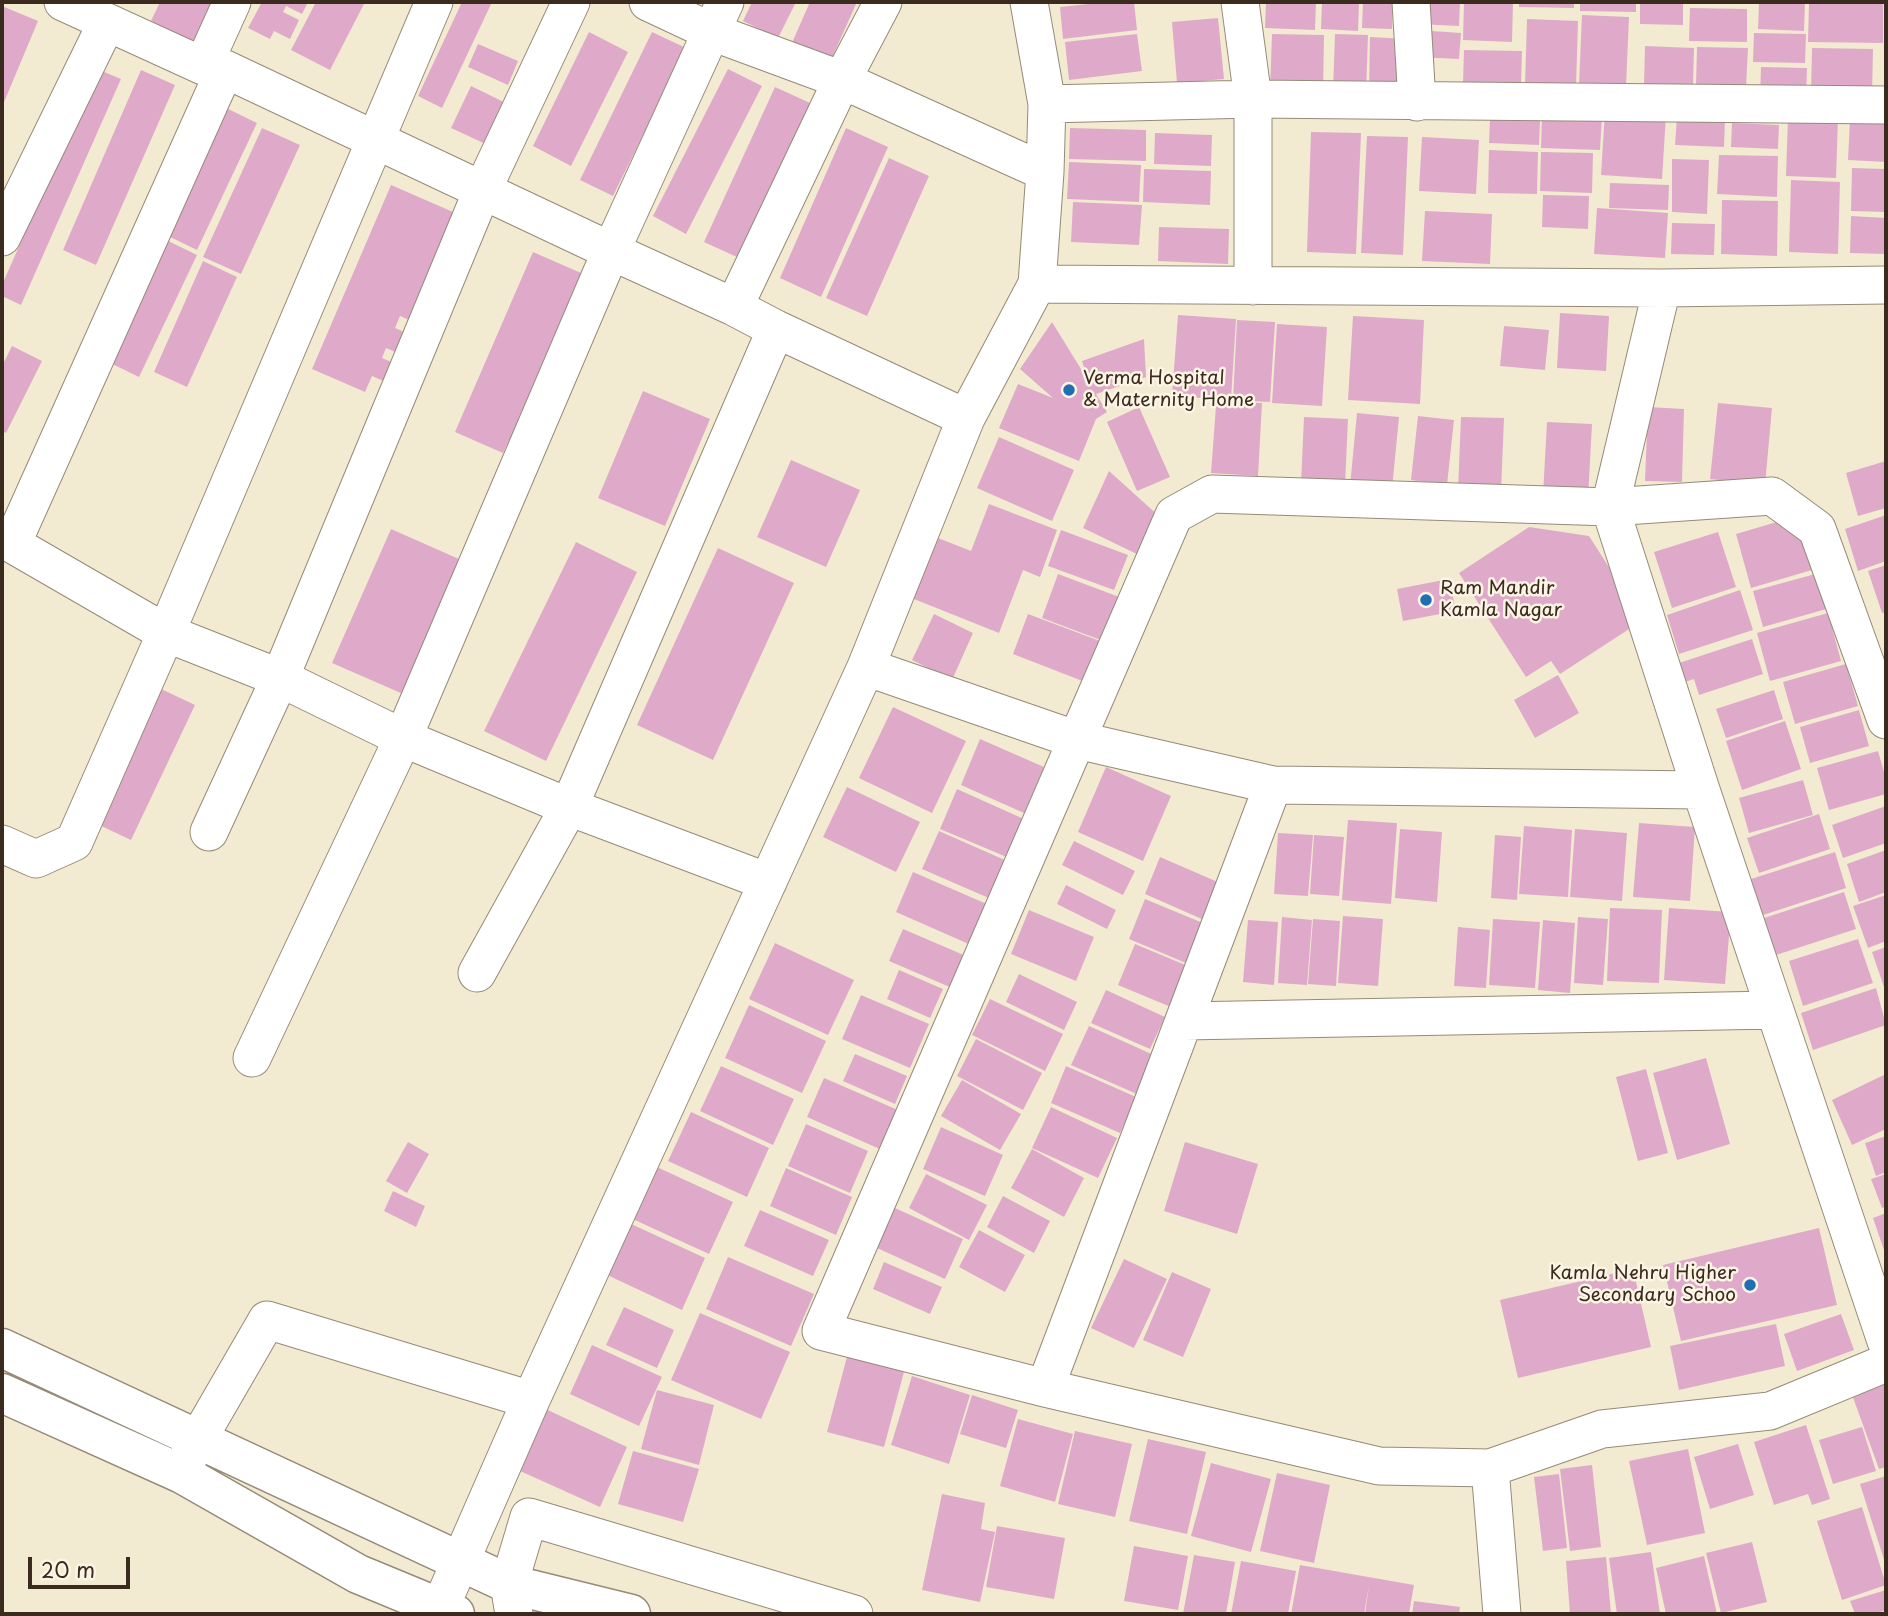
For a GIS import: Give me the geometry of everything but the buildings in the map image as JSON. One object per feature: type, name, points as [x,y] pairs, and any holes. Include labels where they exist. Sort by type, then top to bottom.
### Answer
[{"type":"main road","points":[[2,1348],[460,1561],[512,1599],[631,1614]]},
{"type":"main road","points":[[2,1393],[181,1474],[358,1574],[448,1611]]},
{"type":"street","points":[[63,2],[375,141],[966,418]]},
{"type":"street","points":[[232,2],[214,67],[7,540],[166,633],[280,678],[403,738],[569,807],[768,881]]},
{"type":"street","points":[[2,844],[36,859],[74,842],[166,633],[434,2]]},
{"type":"street","points":[[209,832],[280,678],[482,191],[571,2]]},
{"type":"street","points":[[648,2],[719,17],[842,80],[1045,172]]},
{"type":"street","points":[[734,307],[842,80],[883,2]]},
{"type":"street","points":[[448,1611],[460,1561],[866,667],[966,418],[1037,284],[1047,104],[1029,2]]},
{"type":"street","points":[[1240,2],[1252,99],[1254,286]]},
{"type":"street","points":[[1411,2],[1417,102]]},
{"type":"street","points":[[252,1058],[403,738],[611,251],[719,17]]},
{"type":"street","points":[[2,237],[107,22]]},
{"type":"street","points":[[1047,104],[1252,99],[1886,105]]},
{"type":"street","points":[[1037,284],[1662,288],[1886,285]]},
{"type":"street","points":[[1662,288],[1610,507],[1701,790],[1886,1341]]},
{"type":"street","points":[[477,974],[569,807],[776,329]]},
{"type":"street","points":[[1886,720],[1817,529],[1772,496],[1610,507],[1212,494],[1174,515],[821,1331],[1045,1388],[1379,1466],[1490,1468],[1602,1429],[1770,1411],[1886,1363]]},
{"type":"street","points":[[866,667],[1077,740],[1273,785],[1701,790]]},
{"type":"street","points":[[1045,1388],[1273,785]]},
{"type":"street","points":[[1184,1021],[1775,1010]]},
{"type":"street","points":[[181,1474],[267,1320],[531,1400]]},
{"type":"street","points":[[1490,1468],[1502,1614]]},
{"type":"street","points":[[512,1599],[529,1517],[854,1614]]},
{"type":"place","name":"Verma Hospital & Maternity Home","points":[[1069,390]]},
{"type":"place","name":"Ram Mandir Kamla Nagar","points":[[1426,600]]},
{"type":"place","name":"Kamla Nehru Higher Secondary Schoo","points":[[1750,1285]]}]
